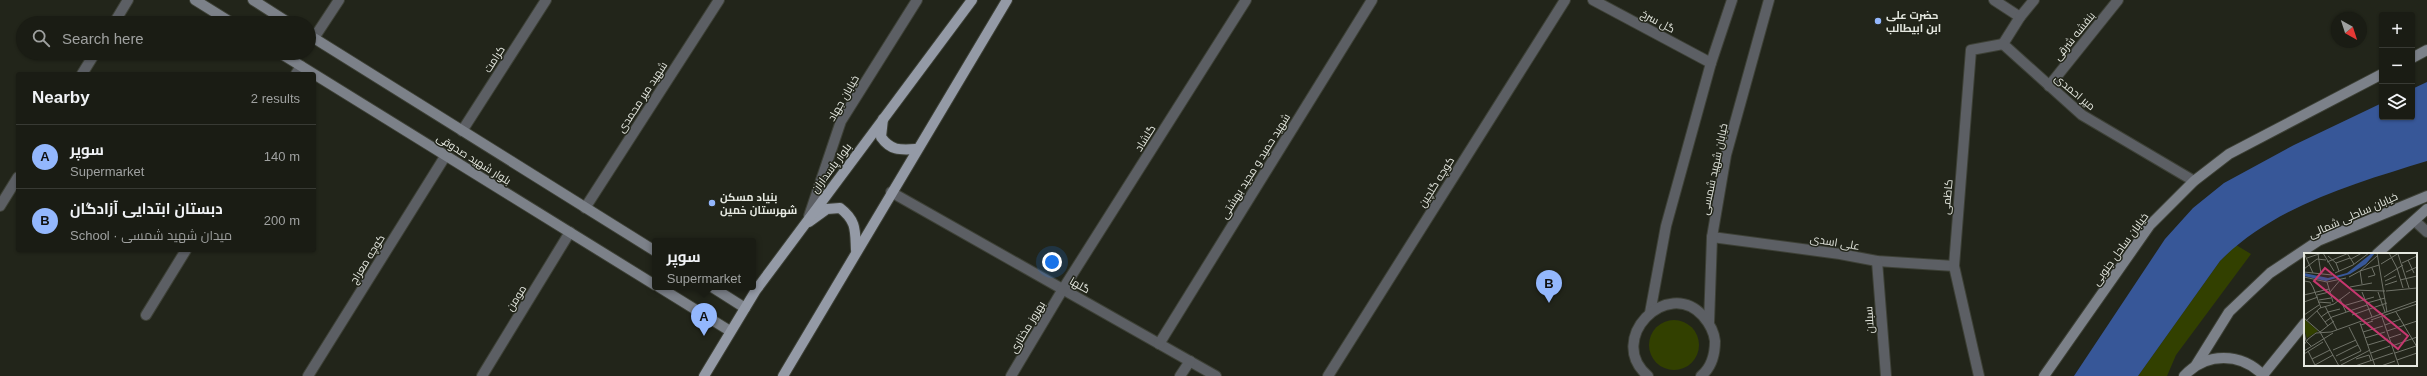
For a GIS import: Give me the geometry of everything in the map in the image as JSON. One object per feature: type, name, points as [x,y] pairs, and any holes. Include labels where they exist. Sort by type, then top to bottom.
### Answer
[{"type":"main road","points":[[195,0],[221,16]]},
{"type":"main road","points":[[253,0],[279,16]]},
{"type":"main road","name":"بلوار پاسداران","points":[[704,376],[745,308],[809,216],[972,0]]},
{"type":"main road","points":[[783,376],[916,149],[1007,0]]},
{"type":"main road","name":"بلوار شهید صدوقی","points":[[316,40],[652,249]]},
{"type":"main road","points":[[2415,56],[2427,50]]},
{"type":"main road","name":"بلوار شهید صدوقی","points":[[288,60],[299,70]]},
{"type":"main road","name":"خیابان ساحل جنوبی","points":[[2044,376],[2150,225],[2194,181],[2229,154],[2379,76]]},
{"type":"main road","name":"بلوار شهید صدوقی","points":[[316,80],[446,155],[652,283]]},
{"type":"main road","points":[[882,119],[881,137],[888,147],[900,150],[916,149]]},
{"type":"main road","name":"خیابان ساحلی شمالی","points":[[2196,366],[2229,312],[2270,273],[2318,241],[2427,196]]},
{"type":"main road","points":[[801,228],[827,209],[840,208],[851,216],[855,230],[856,250]]},
{"type":"main road","points":[[2378,253],[2427,209]]},
{"type":"main road","points":[[664,290],[730,331]]},
{"type":"main road","points":[[717,290],[745,308]]},
{"type":"main road","points":[[2184,376],[2196,366],[2209,359],[2231,358],[2252,365],[2263,376],[2304,324]]},
{"type":"street","points":[[118,16],[128,0]]},
{"type":"street","points":[[316,32],[339,0]]},
{"type":"street","name":"کرامت","points":[[462,131],[546,0]]},
{"type":"street","name":"شهید میر محمدی","points":[[585,208],[718,0]]},
{"type":"street","name":"خیابان جهاد","points":[[809,216],[841,121],[917,0]]},
{"type":"street","name":"گلشاد","points":[[1063,289],[1246,0]]},
{"type":"street","name":"شهید حمید و مجید بهشتی","points":[[1159,344],[1372,0]]},
{"type":"street","name":"کوچه گلچین","points":[[1328,376],[1565,0]]},
{"type":"street","name":"گل سرخ","points":[[1593,0],[1711,63]]},
{"type":"street","points":[[1650,313],[1666,226],[1711,63],[1732,0]]},
{"type":"street","name":"خیابان شهید شمسی","points":[[1709,323],[1712,237],[1726,155],[1768,0]]},
{"type":"street","points":[[1994,0],[2020,18]]},
{"type":"street","points":[[2003,44],[2034,0]]},
{"type":"street","name":"بنفشه شرقی","points":[[2050,86],[2118,0]]},
{"type":"street","name":"میر احمدی","points":[[2003,44],[2082,115],[2194,181]]},
{"type":"street","name":"کاظمی","points":[[1979,376],[1954,266],[1971,50],[2003,44]]},
{"type":"street","points":[[83,72],[91,60]]},
{"type":"street","name":"کوچه معراج","points":[[308,376],[446,155]]},
{"type":"street","points":[[0,206],[16,181]]},
{"type":"street","name":"گلها","points":[[891,192],[1216,376]]},
{"type":"street","points":[[2415,221],[2427,232]]},
{"type":"street","name":"مومن","points":[[482,376],[570,232]]},
{"type":"street","name":"علی اسدی","points":[[1712,237],[1840,254],[1877,262],[1954,266]]},
{"type":"street","points":[[146,315],[185,252]]},
{"type":"street","name":"سبلان","points":[[1877,262],[1886,376]]},
{"type":"street","name":"بهروز مختاری","points":[[1012,376],[1063,289]]},
{"type":"street","points":[[1642,375],[1636,360],[1634,341],[1640,322],[1650,313],[1662,306],[1682,305],[1700,313],[1709,323],[1715,336],[1715,350],[1711,363],[1701,376]]},
{"type":"street","points":[[1180,376],[1190,361]]},
{"type":"green space","points":[[2236,245],[2251,254],[2176,355],[2167,376],[2138,376],[2220,261]]},
{"type":"green space","points":[[1679,320],[1684,321],[1692,327],[1698,335],[1698,355],[1692,363],[1684,369],[1669,370],[1664,369],[1656,363],[1650,355],[1649,340],[1650,335],[1656,327],[1664,321]]},
{"type":"water","points":[[2427,82],[2427,161],[2372,178],[2317,199],[2265,225],[2241,242],[2220,261],[2138,376],[2074,376],[2165,239],[2193,208],[2224,183],[2294,145],[2379,104],[2379,120],[2415,120],[2415,88]]},
{"type":"place","name":"حضرت علی ابن ابیطالب","points":[[1878,21]]},
{"type":"place","name":"بنیاد مسکن شهرستان خمین","points":[[712,203]]},
{"type":"place","name":"دبستان ابتدایی آزادگان","points":[[1549,303]]},
{"type":"place","name":"سوپر","points":[[704,336]]}]
